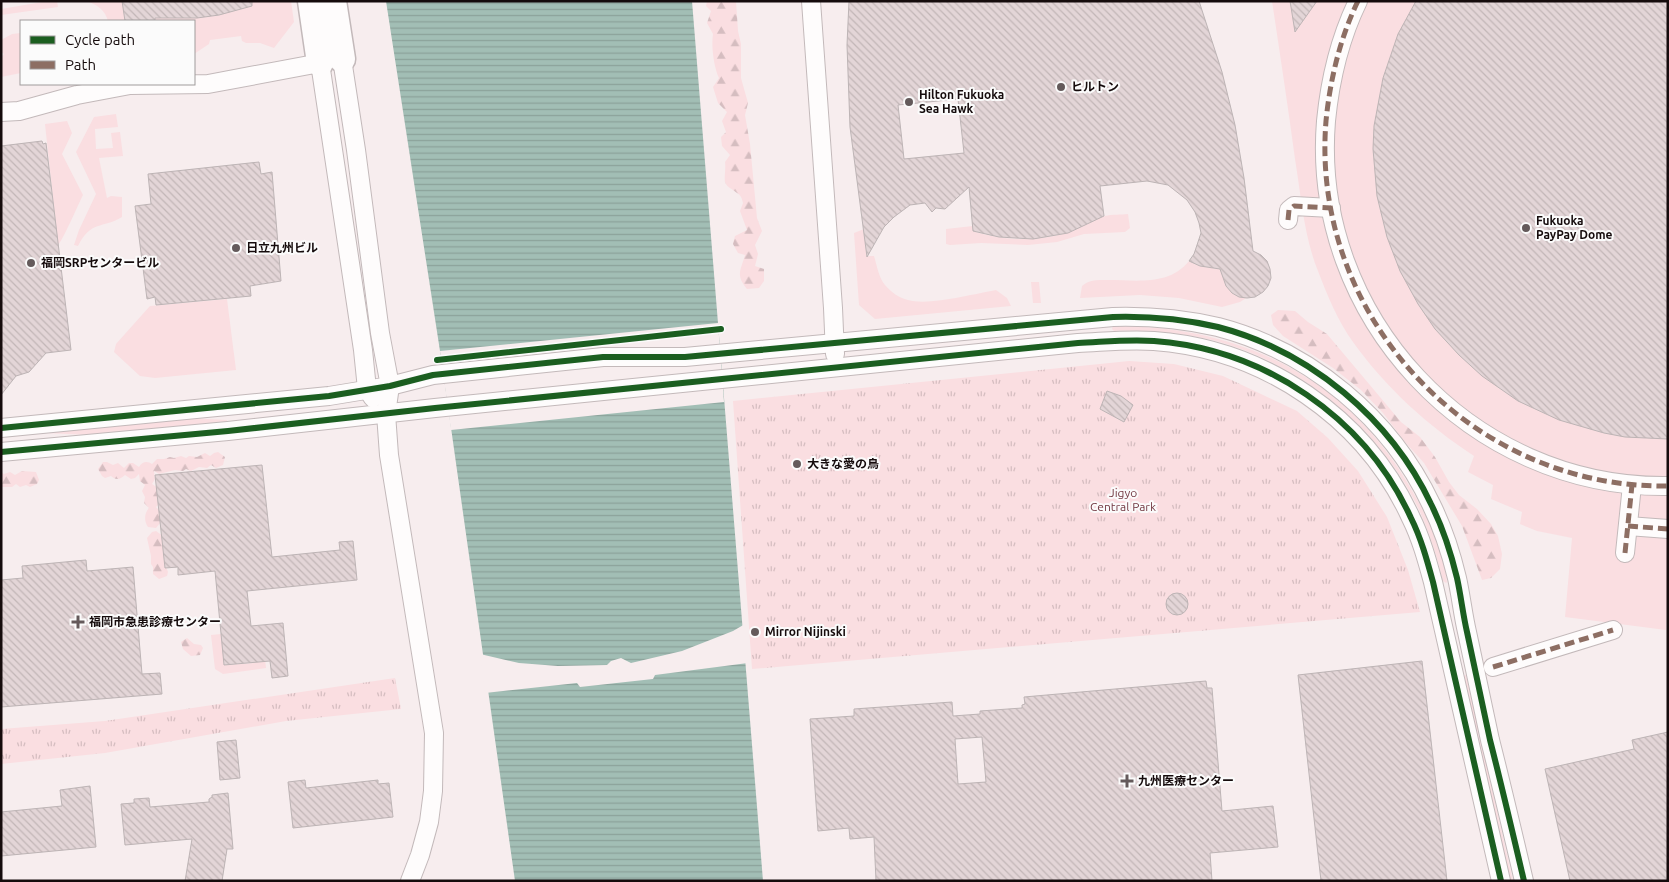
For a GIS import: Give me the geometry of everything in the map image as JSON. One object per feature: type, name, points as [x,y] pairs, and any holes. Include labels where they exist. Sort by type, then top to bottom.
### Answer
[{"type":"highway","points":[[311,1],[331,61]]},
{"type":"highway","points":[[331,61],[333,1]]},
{"type":"street","points":[[811,1],[835,367]]},
{"type":"street","points":[[1358,1],[1338,54],[1328,105],[1325,156],[1331,208],[1345,261],[1367,310],[1398,356],[1435,396],[1478,430],[1526,456],[1578,475],[1632,484],[1668,486]]},
{"type":"street","points":[[195,84],[208,84],[331,61]]},
{"type":"street","points":[[331,61],[353,131],[380,333],[390,386],[386,414],[389,455],[434,733],[434,776],[429,822],[420,855],[410,881]]},
{"type":"street","points":[[331,61],[367,389],[386,414]]},
{"type":"street","points":[[1,112],[19,111],[77,95],[130,85]]},
{"type":"street","points":[[1288,220],[1288,210],[1294,206],[1331,208]]},
{"type":"street","points":[[1,428],[329,396],[390,386],[433,375],[604,357],[685,357],[1073,320],[1140,316],[1186,321],[1245,336],[1277,349],[1313,370],[1358,405],[1388,436],[1412,469],[1431,504],[1442,530],[1457,578],[1466,630],[1524,881]]},
{"type":"street","points":[[1,452],[218,432],[435,408],[1078,343],[1154,341],[1176,343],[1238,358],[1284,380],[1322,405],[1342,422],[1370,451],[1392,483],[1410,516],[1420,538],[1433,582],[1501,881]]},
{"type":"street","points":[[1625,553],[1632,484]]},
{"type":"street","points":[[1628,526],[1668,529]]},
{"type":"street","points":[[1492,667],[1613,630]]},
{"type":"green space","points":[[57,1],[58,7],[1,15],[1,9]]},
{"type":"green space","points":[[86,1],[291,1],[294,22],[274,48],[260,43],[246,43],[242,41],[241,36],[210,40],[209,44],[195,53],[195,20],[108,20],[100,8]]},
{"type":"green space","points":[[707,1],[736,1],[741,44],[741,78],[748,103],[745,115],[750,144],[757,218],[762,231],[755,245],[758,254],[755,266],[764,269],[764,281],[759,288],[747,289],[743,284],[740,272],[745,255],[738,253],[733,244],[735,236],[747,230],[740,211],[743,203],[741,197],[727,186],[725,182],[725,162],[730,155],[722,146],[721,137],[726,132],[722,121],[727,112],[718,103],[713,87],[719,78],[713,57],[713,34],[707,23],[711,11],[706,6]]},
{"type":"green space","name":"Fukuoka PayPay Dome","points":[[1272,1],[1668,1],[1668,586],[1666,630],[1565,617],[1572,538],[1537,531],[1520,524],[1522,512],[1491,499],[1493,485],[1468,472],[1474,456],[1440,432],[1408,405],[1379,375],[1353,342],[1329,298],[1309,244]]},
{"type":"green space","points":[[20,33],[20,73],[1,77],[1,57],[4,54],[1,52],[1,40],[12,34]]},
{"type":"green space","points":[[116,114],[118,127],[95,129],[96,149],[113,148],[111,133],[120,132],[123,156],[99,158],[107,198],[111,196],[122,197],[122,217],[97,226],[88,232],[78,246],[74,245],[96,194],[76,152],[94,117]]},
{"type":"green space","points":[[67,121],[72,133],[62,154],[83,195],[58,245],[45,124]]},
{"type":"green space","points":[[1128,214],[1130,228],[1125,232],[1084,234],[1057,242],[1028,245],[946,244],[946,229],[973,226],[973,231],[996,237],[1033,239],[1069,232],[1105,216]]},
{"type":"green space","points":[[864,229],[867,256],[874,256],[883,282],[898,296],[908,300],[927,302],[996,290],[1007,298],[1011,306],[875,319],[859,305],[854,233]]},
{"type":"green space","points":[[1189,261],[1200,266],[1224,270],[1239,297],[1246,298],[1240,302],[1222,307],[1179,298],[1140,295],[1080,298],[1082,286],[1091,281],[1141,281],[1162,278],[1172,275]]},
{"type":"green space","points":[[1031,282],[1039,282],[1041,303],[1033,303]]},
{"type":"green space","points":[[227,299],[236,370],[155,378],[140,376],[114,352],[116,344],[150,306]]},
{"type":"green space","points":[[1278,310],[1295,311],[1327,334],[1401,422],[1420,437],[1459,495],[1477,509],[1491,524],[1498,536],[1502,554],[1500,569],[1491,578],[1482,580],[1462,526],[1424,463],[1383,413],[1361,390],[1333,368],[1283,336],[1273,325],[1271,315]]},
{"type":"green space","points":[[1113,326],[1160,328],[1205,336],[1248,348],[1288,366],[1325,390],[1358,419],[1388,454],[1414,494],[1435,536],[1443,559],[1447,582],[1443,581],[1436,554],[1420,512],[1406,485],[1389,459],[1347,414],[1323,394],[1297,376],[1269,361],[1226,344],[1178,334],[1114,331],[1112,329]]},
{"type":"green space","name":"Jigyo Central Park","points":[[1129,361],[1174,364],[1223,376],[1297,411],[1328,438],[1358,471],[1387,517],[1408,570],[1420,612],[752,669],[733,401]]},
{"type":"green space","points":[[188,418],[227,420],[227,422],[89,435],[46,433]]},
{"type":"green space","points":[[218,452],[225,457],[223,465],[216,468],[211,465],[207,468],[199,467],[191,471],[186,469],[183,471],[175,470],[159,474],[154,471],[155,479],[152,484],[158,488],[158,505],[156,507],[161,512],[161,522],[156,528],[148,527],[146,523],[145,515],[149,508],[144,503],[145,497],[142,491],[145,485],[140,481],[139,474],[131,479],[125,475],[118,479],[111,476],[105,478],[98,469],[103,462],[113,465],[118,463],[124,468],[129,463],[133,463],[139,467],[145,462],[152,464],[157,459],[181,456],[186,458],[189,456],[197,457],[205,453],[210,456]]},
{"type":"green space","points":[[22,471],[36,472],[39,480],[37,484],[30,487],[26,485],[20,487],[16,484],[12,487],[1,487],[1,472],[4,474],[10,472],[15,475]]},
{"type":"green space","points":[[156,531],[163,536],[165,564],[168,572],[167,576],[159,579],[153,574],[147,538],[152,532]]},
{"type":"green space","points":[[221,634],[224,665],[254,663],[255,661],[265,659],[266,668],[223,674],[215,669],[211,635]]},
{"type":"green space","points":[[187,638],[194,644],[201,645],[203,648],[200,655],[191,656],[183,649],[181,642]]},
{"type":"green space","points":[[1466,675],[1513,881],[1510,881],[1463,676]]},
{"type":"green space","points":[[395,678],[401,709],[286,721],[105,753],[1,764],[1,729],[105,721]]},
{"type":"shaded area","points":[[386,1],[692,1],[763,881],[515,881],[442,364]]},
{"type":"pier","points":[[718,323],[724,402],[451,430],[440,351]]},
{"type":"pier","points":[[745,624],[748,663],[655,675],[653,679],[580,687],[577,683],[485,693],[480,654],[519,663],[558,666],[607,665],[611,661],[621,658],[631,663],[682,651],[733,631]]},
{"type":"building","points":[[122,1],[252,1],[252,6],[219,15],[197,18],[125,20]]},
{"type":"building","points":[[849,1],[1199,1],[1222,72],[1235,125],[1253,251],[1267,261],[1271,278],[1268,286],[1255,297],[1239,297],[1226,286],[1220,269],[1200,266],[1189,261],[1194,254],[1201,233],[1195,212],[1187,200],[1168,185],[1147,181],[1100,186],[1104,216],[1068,233],[1033,239],[999,237],[973,231],[969,187],[945,209],[936,208],[932,212],[925,203],[910,205],[884,227],[867,257],[850,127],[847,45]],"holes":[[[958,99],[964,153],[904,159],[898,105]]]},
{"type":"building","points":[[1290,1],[1317,1],[1295,32]]},
{"type":"building","name":"Fukuoka PayPay Dome","points":[[1416,1],[1668,1],[1668,439],[1625,437],[1604,433],[1559,420],[1518,401],[1482,376],[1459,355],[1435,329],[1418,304],[1400,271],[1387,237],[1377,196],[1373,149],[1374,126],[1383,78],[1398,34]]},
{"type":"building","name":"福岡SRPセンタービル","points":[[42,141],[43,144],[46,143],[71,350],[46,353],[29,372],[16,376],[1,395],[1,146]]},
{"type":"building","name":"日立九州ビル","points":[[259,162],[261,174],[272,172],[281,281],[250,286],[251,296],[156,305],[155,297],[147,299],[135,206],[151,204],[148,174]]},
{"type":"building","points":[[1107,391],[1121,396],[1133,405],[1124,422],[1100,409]]},
{"type":"building","points":[[262,465],[272,557],[340,550],[339,542],[353,541],[357,580],[247,591],[251,626],[283,623],[288,676],[272,678],[270,661],[224,665],[215,571],[178,575],[178,567],[165,568],[155,475]]},
{"type":"building","name":"福岡市急患診療センター","points":[[86,560],[87,571],[133,567],[142,674],[160,673],[162,694],[1,707],[1,580],[23,578],[22,566]]},
{"type":"building","points":[[1177,593],[1185,596],[1188,604],[1185,612],[1177,615],[1169,612],[1166,604],[1169,596]]},
{"type":"building","points":[[1422,661],[1447,881],[1321,881],[1298,675]]},
{"type":"building","points":[[1206,681],[1207,688],[1212,688],[1222,811],[1273,806],[1278,847],[1210,853],[1212,881],[876,881],[874,837],[850,839],[849,828],[818,831],[810,719],[854,716],[854,709],[952,702],[953,716],[980,714],[980,711],[1022,708],[1022,705],[1025,704],[1024,697]],"holes":[[[982,737],[986,782],[958,784],[955,739]]]},
{"type":"building","points":[[1668,732],[1668,881],[1570,881],[1545,769],[1634,749],[1632,740]]},
{"type":"building","points":[[236,740],[240,778],[220,780],[217,742]]},
{"type":"building","points":[[305,780],[306,788],[378,780],[378,784],[389,783],[393,817],[293,828],[288,782]]},
{"type":"building","points":[[90,786],[96,847],[1,856],[1,812],[62,806],[60,790]]},
{"type":"building","points":[[228,793],[233,849],[227,849],[222,881],[185,881],[192,839],[125,845],[121,804],[134,803],[134,799],[149,798],[150,807],[209,802],[212,795]]},
{"type":"marked path","points":[[1358,1],[1341,44],[1330,90],[1326,121],[1328,193],[1345,261],[1375,323],[1417,378],[1469,423],[1529,458],[1596,479],[1668,486]]},
{"type":"marked path","points":[[1288,220],[1289,210],[1294,206],[1331,208]]},
{"type":"marked path","points":[[1625,553],[1632,485]]},
{"type":"marked path","points":[[1628,526],[1668,529]]},
{"type":"marked path","points":[[1493,667],[1613,630]]},
{"type":"cycle path","points":[[1,428],[329,396],[390,386],[433,375],[603,357],[685,357],[1113,317],[1165,319],[1218,327],[1252,338],[1284,353],[1315,371],[1344,393],[1370,417],[1394,444],[1414,473],[1439,522],[1455,569],[1490,740],[1524,881]]},
{"type":"cycle path","points":[[437,360],[721,329]]},
{"type":"cycle path","points":[[1,452],[228,431],[435,408],[1078,343],[1125,340],[1154,341],[1195,347],[1234,358],[1272,374],[1306,395],[1338,420],[1367,449],[1391,482],[1411,518],[1421,541],[1433,582],[1501,881]]},
{"type":"place","name":"ヒルトン","points":[[1061,87]]},
{"type":"place","name":"Hilton Fukuoka Sea Hawk","points":[[909,102]]},
{"type":"place","name":"Fukuoka PayPay Dome","points":[[1526,228]]},
{"type":"place","name":"日立九州ビル","points":[[236,248]]},
{"type":"place","name":"福岡SRPセンタービル","points":[[31,263]]},
{"type":"place","name":"大きな愛の鳥","points":[[797,464]]},
{"type":"place","name":"福岡市急患診療センター","points":[[78,622]]},
{"type":"place","name":"Mirror Nijinski","points":[[755,632]]},
{"type":"place","name":"九州医療センター","points":[[1127,781]]}]
